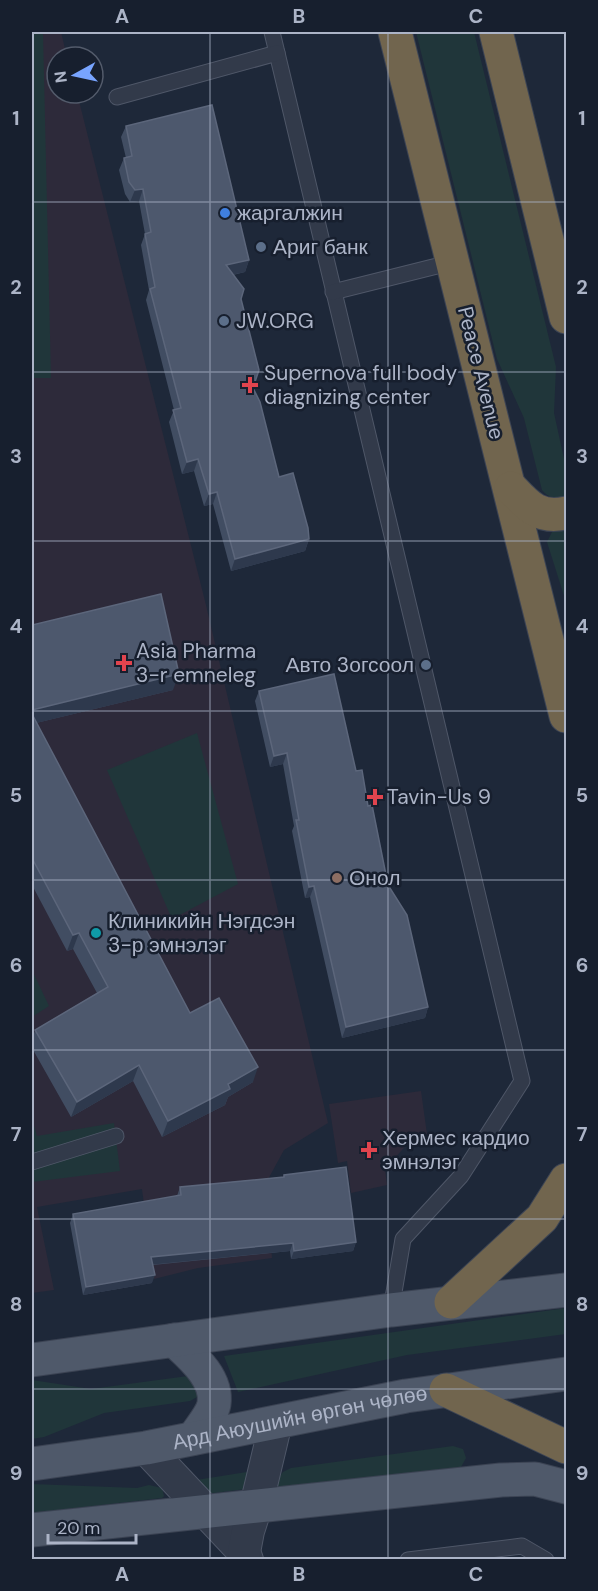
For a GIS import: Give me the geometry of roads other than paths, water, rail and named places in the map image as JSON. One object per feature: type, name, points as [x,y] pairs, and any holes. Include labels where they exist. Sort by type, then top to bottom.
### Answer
[{"type":"highway","name":"Peace Avenue","points":[[395,32],[567,716]]},
{"type":"highway","points":[[496,32],[558,248],[567,317]]},
{"type":"highway","points":[[510,488],[537,511],[554,516],[567,513]]},
{"type":"highway","points":[[451,1302],[542,1218],[567,1180]]},
{"type":"highway","points":[[446,1390],[567,1447]]},
{"type":"main road","points":[[32,1360],[451,1302],[567,1290]]},
{"type":"main road","points":[[174,1340],[202,1366],[213,1391],[214,1405],[195,1438]]},
{"type":"main road","name":"Ард Аюушийн өргөн чөлөө","points":[[32,1464],[146,1448],[446,1390],[567,1374]]},
{"type":"main road","points":[[32,1530],[501,1480],[535,1479],[567,1487]]},
{"type":"street","points":[[246,1556],[248,1532],[276,1422]]},
{"type":"street","points":[[146,1448],[246,1556]]},
{"type":"lane","points":[[272,32],[522,1081],[461,1176],[403,1239],[391,1310]]},
{"type":"lane","points":[[117,97],[277,53]]},
{"type":"lane","points":[[333,292],[453,262]]},
{"type":"lane","points":[[32,1162],[116,1136]]},
{"type":"lane","points":[[408,1560],[522,1546],[546,1560]]},
{"type":"place","name":"жаргалжин","points":[[225,213]]},
{"type":"place","name":"Ариг банк","points":[[261,247]]},
{"type":"place","name":"JW.ORG","points":[[224,321]]},
{"type":"place","name":"Supernova full body diagnizing center","points":[[250,385]]},
{"type":"place","name":"Asia Pharma 3-r emneleg","points":[[124,663]]},
{"type":"place","name":"Авто 3огсоол","points":[[426,665]]},
{"type":"place","name":"Tavin-Us 9","points":[[375,797]]},
{"type":"place","name":"Онол","points":[[337,878]]},
{"type":"place","name":"Клиникийн Нэгдсэн 3-р эмнэлэг","points":[[96,933]]},
{"type":"place","name":"Хермес кардио эмнэлэг","points":[[369,1150]]}]
